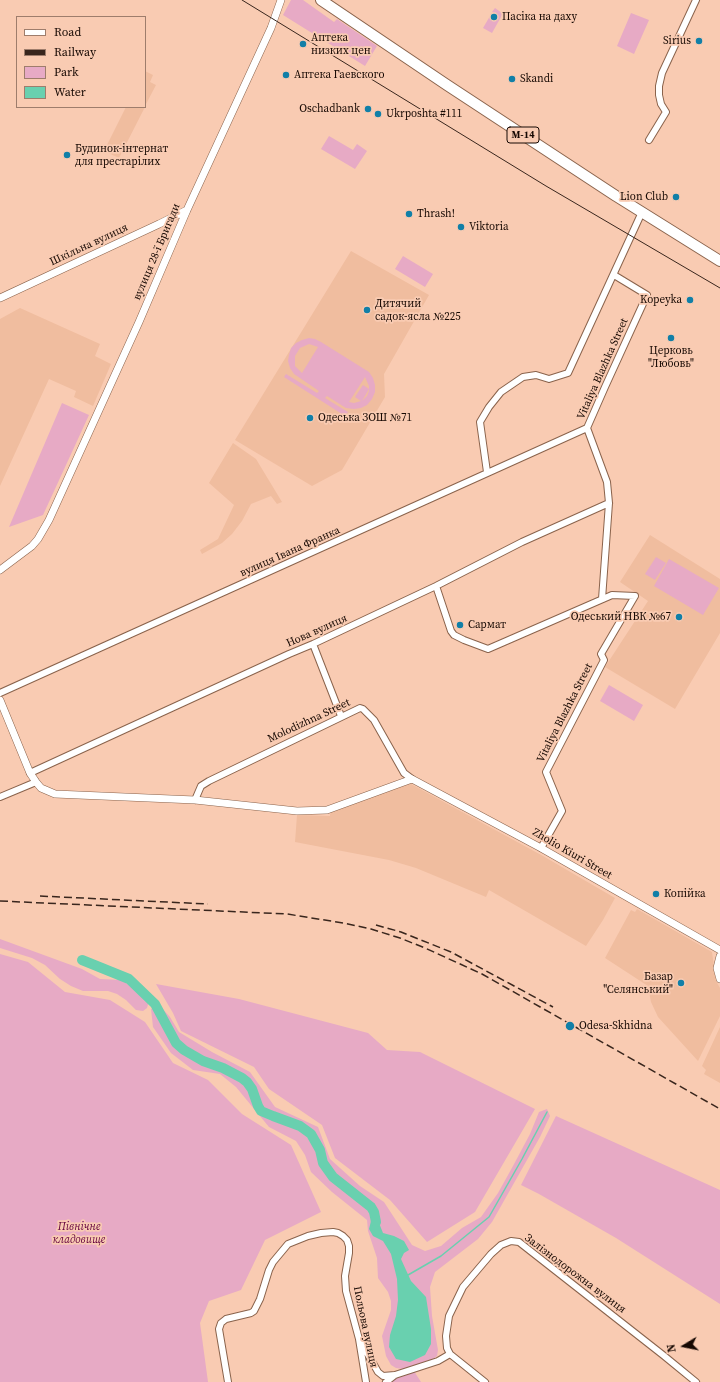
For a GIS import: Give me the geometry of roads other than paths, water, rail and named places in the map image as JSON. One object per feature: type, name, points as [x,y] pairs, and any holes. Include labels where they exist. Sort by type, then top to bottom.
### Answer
[{"type":"highway","name":"М-14","points":[[321,0],[447,85],[720,262]]},
{"type":"street","name":"вулиця 28-ї Бригади","points":[[0,570],[32,546],[38,539],[53,512],[139,322],[187,210],[271,28],[281,0]]},
{"type":"street","points":[[649,140],[666,112],[661,104],[659,95],[659,86],[662,73],[696,0]]},
{"type":"street","name":"Шкільна вулиця","points":[[0,298],[187,210]]},
{"type":"street","points":[[487,472],[480,422],[488,407],[501,392],[523,378],[536,375],[549,379],[568,373],[642,212]]},
{"type":"street","name":"Vitaliya Blazhka Street","points":[[602,600],[609,503],[606,482],[587,428],[648,295],[614,274]]},
{"type":"street","name":"вулиця Івана Франка","points":[[0,693],[587,428]]},
{"type":"street","name":"Нова вулиця","points":[[30,773],[313,644],[436,586],[522,542],[609,503]]},
{"type":"street","points":[[436,586],[451,631],[454,635],[488,649],[602,600]]},
{"type":"street","name":"Vitaliya Blazhka Street","points":[[541,848],[562,811],[546,772],[604,660],[601,654],[635,596],[612,595],[602,600]]},
{"type":"street","points":[[313,644],[341,716]]},
{"type":"street","points":[[0,700],[30,773],[41,788],[55,794],[195,800],[297,811],[327,810],[412,778]]},
{"type":"street","name":"Molodizhna Street","points":[[195,800],[201,786],[209,781],[360,708],[374,720],[404,773],[412,778]]},
{"type":"street","name":"Zholio Kiuri Street","points":[[412,778],[541,848],[720,950]]},
{"type":"street","points":[[0,796],[36,782]]},
{"type":"street","points":[[720,956],[717,968],[720,979]]},
{"type":"street","name":"Польова вулиця","points":[[228,1382],[219,1329],[221,1323],[226,1319],[251,1313],[254,1310],[260,1299],[273,1262],[288,1244],[321,1233],[338,1233],[347,1240],[349,1246],[345,1276],[346,1290],[359,1339],[366,1382]]},
{"type":"street","name":"Залізнодорожна вулиця","points":[[450,1354],[447,1348],[446,1336],[448,1316],[463,1287],[491,1254],[501,1245],[515,1241],[525,1246],[696,1382]]},
{"type":"street","points":[[359,1339],[378,1372],[383,1376],[395,1375],[438,1361],[450,1354],[484,1382]]},
{"type":"street","points":[[386,1382],[395,1375]]},
{"type":"water","points":[[371,1221],[379,1223],[383,1233],[404,1241],[409,1250],[404,1253],[401,1259],[411,1281],[426,1297],[431,1329],[431,1344],[425,1355],[410,1362],[396,1359],[389,1347],[390,1335],[396,1316],[398,1300],[397,1279],[391,1254],[383,1241],[373,1236],[369,1229]]},
{"type":"waterway","points":[[82,960],[129,979],[155,1004],[176,1043],[184,1050],[203,1061],[223,1068],[242,1078],[252,1089],[261,1111],[300,1126],[311,1134],[320,1150],[323,1163],[333,1177],[371,1207],[374,1212],[376,1222]]},
{"type":"waterway","points":[[408,1275],[441,1256],[489,1217],[547,1112]]},
{"type":"tram line","points":[[242,0],[546,186],[720,288]]},
{"type":"railway","points":[[40,896],[208,904]]},
{"type":"railway","points":[[0,901],[287,914],[371,929],[425,948],[482,974],[720,1109]]},
{"type":"railway","points":[[376,925],[401,932],[451,952],[553,1007]]},
{"type":"place","name":"Пасіка на даху","points":[[494,17]]},
{"type":"place","name":"Sirius","points":[[699,41]]},
{"type":"place","name":"Аптека низких цен","points":[[303,44]]},
{"type":"place","name":"Аптека Гаевского","points":[[286,75]]},
{"type":"place","name":"Skandi","points":[[512,79]]},
{"type":"place","name":"Oschadbank","points":[[368,109]]},
{"type":"place","name":"Ukrposhta #111","points":[[378,114]]},
{"type":"place","name":"Будинок-інтернат для престарілих","points":[[67,155]]},
{"type":"place","name":"Lion Club","points":[[676,197]]},
{"type":"place","name":"Thrash!","points":[[409,214]]},
{"type":"place","name":"Viktoria","points":[[461,227]]},
{"type":"place","name":"Kopeyka","points":[[690,300]]},
{"type":"place","name":"Дитячий садок-ясла №225","points":[[367,310]]},
{"type":"place","name":"Церковь \"Любовь\"","points":[[671,338]]},
{"type":"place","name":"Одеська ЗОШ №71","points":[[310,418]]},
{"type":"place","name":"Одеський НВК №67","points":[[679,617]]},
{"type":"place","name":"Сармат","points":[[460,625]]},
{"type":"place","name":"Копійка","points":[[656,894]]},
{"type":"place","name":"Базар \"Селянський\"","points":[[681,983]]},
{"type":"place","name":"Odesa-Skhidna","points":[[570,1026]]},
{"type":"park label","name":"Північне кладовище","points":[[79,1233]]}]
